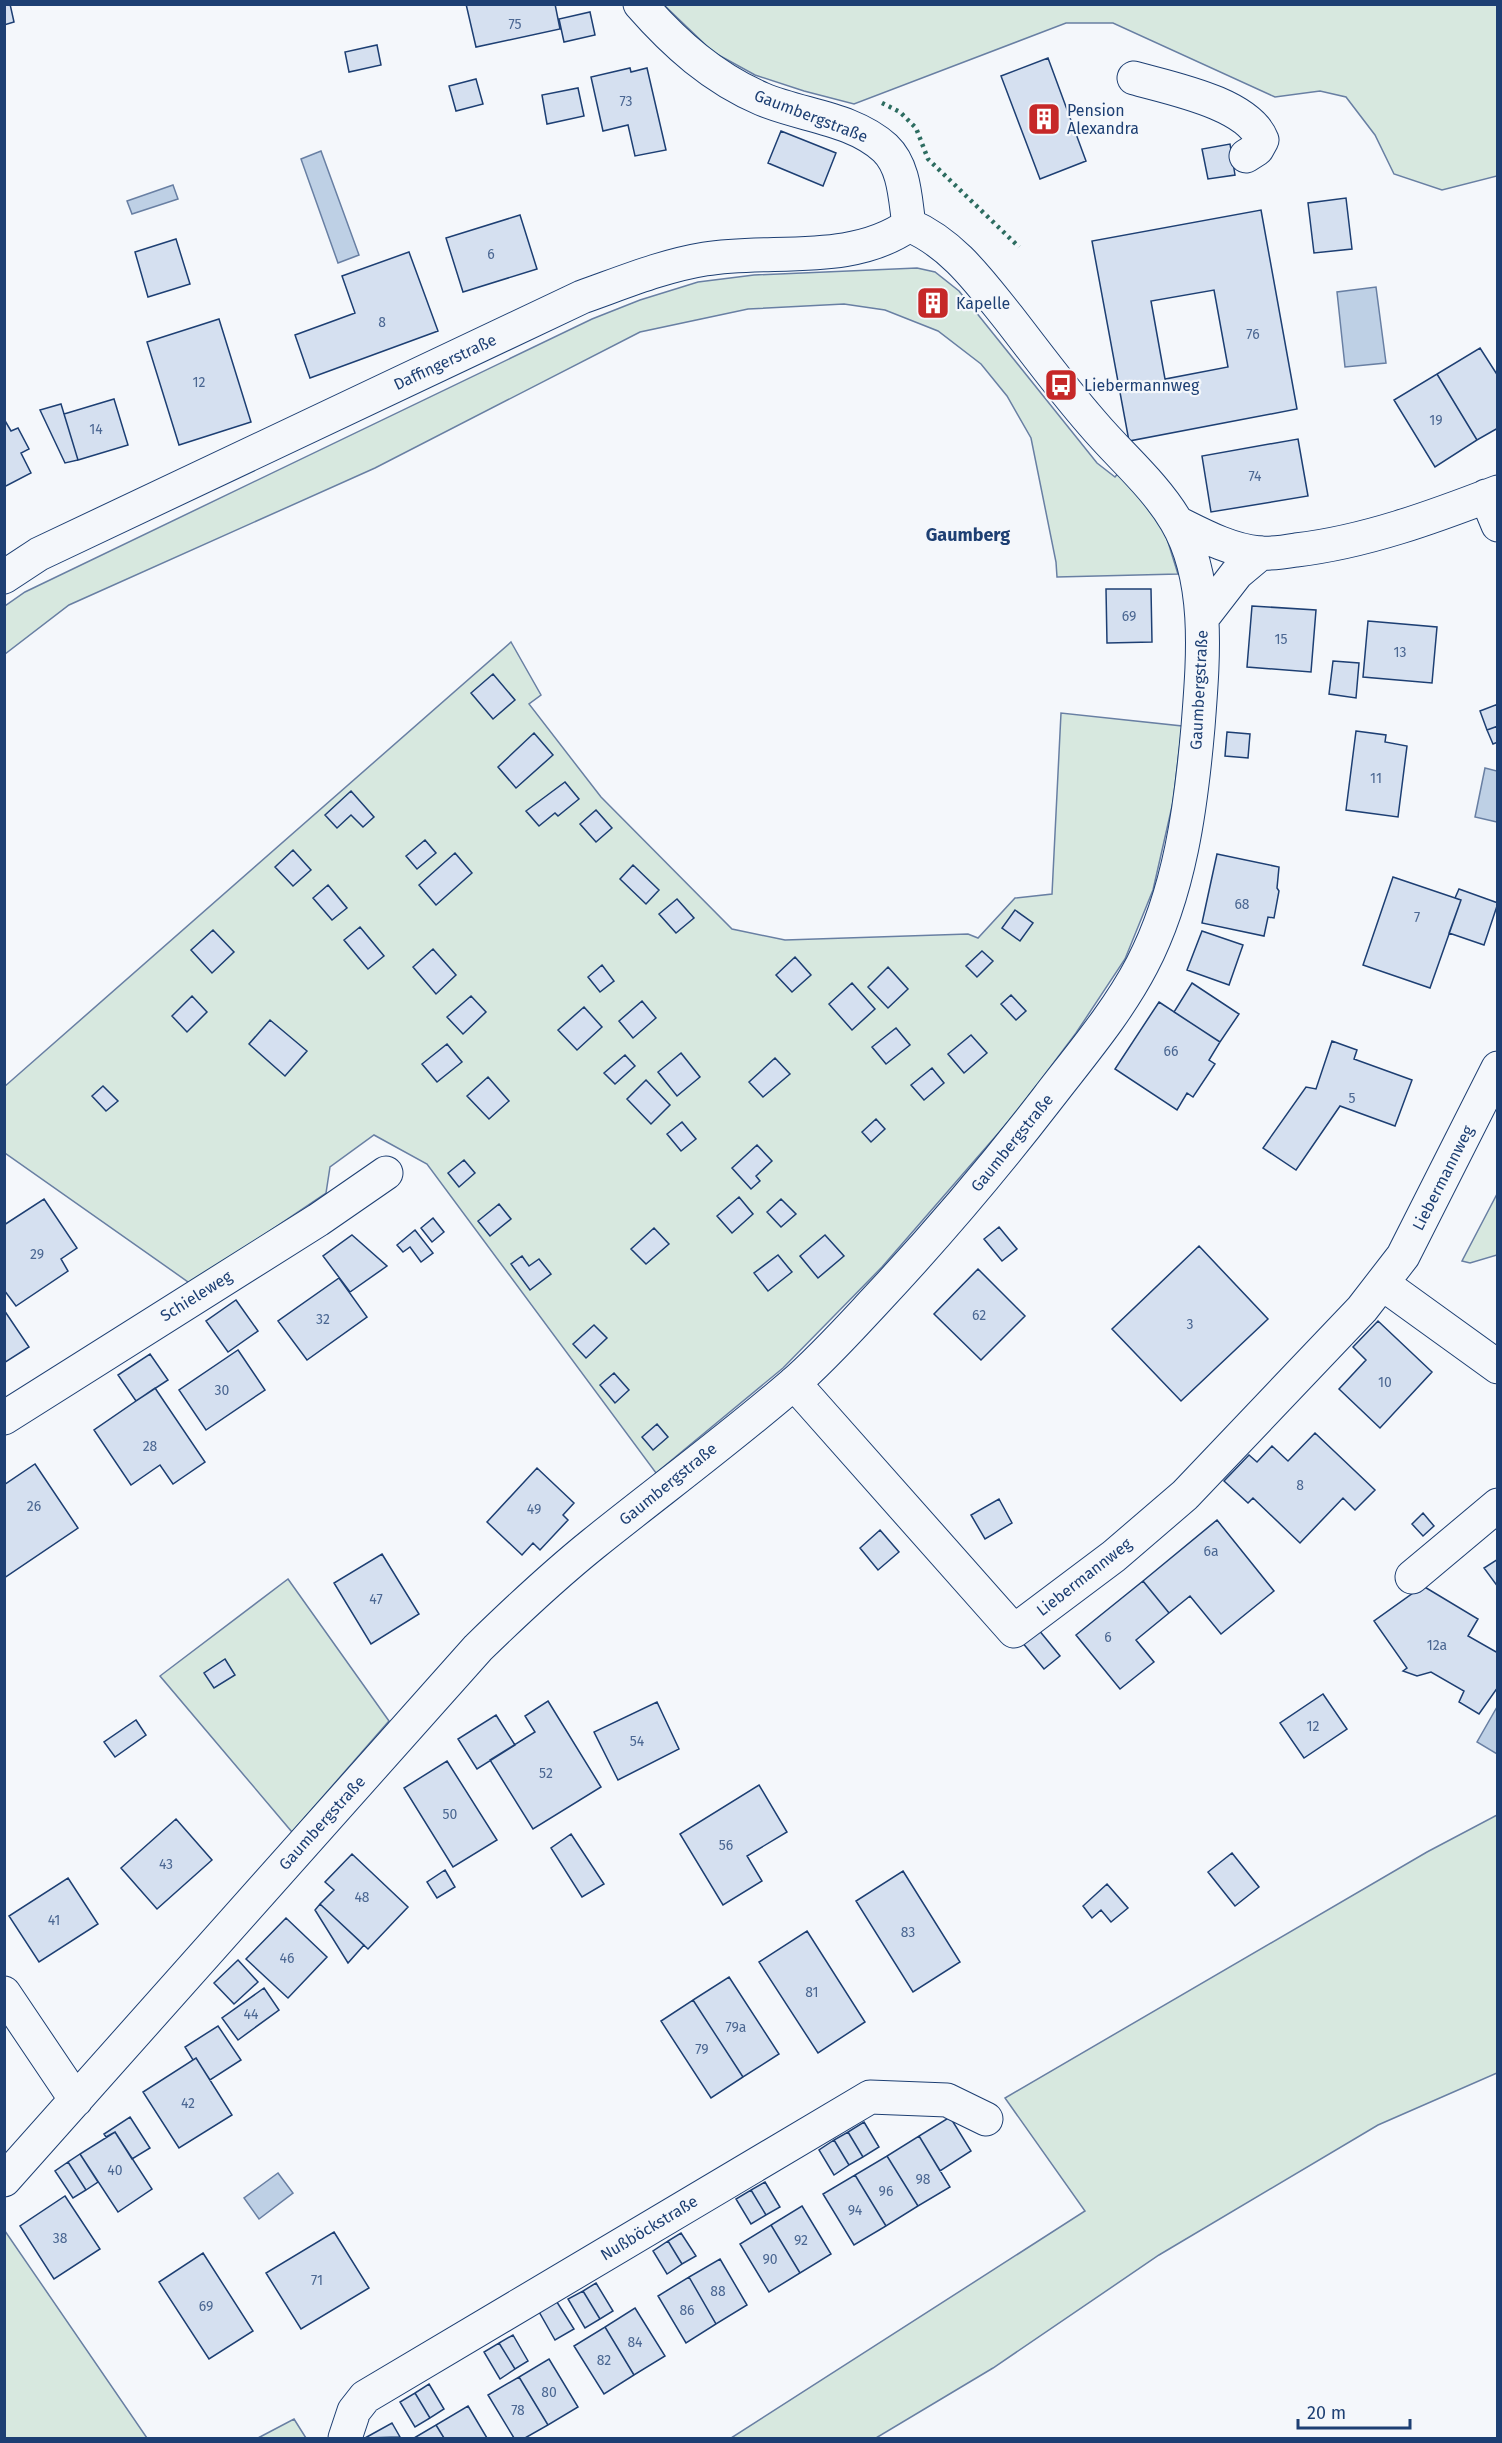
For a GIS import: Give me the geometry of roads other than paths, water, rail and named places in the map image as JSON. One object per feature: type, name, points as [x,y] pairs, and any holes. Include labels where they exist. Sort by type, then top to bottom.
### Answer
[{"type":"street","name":"Gaumbergstraße","points":[[4,2180],[478,1648],[588,1548],[794,1383],[928,1244],[994,1166],[1093,1040],[1142,964],[1173,886],[1192,800],[1202,679],[1203,617],[1197,582],[1178,523],[1149,483],[1093,425],[970,270],[928,233],[909,225],[902,178],[886,149],[856,129],[762,99],[734,85],[687,52],[640,4]]},
{"type":"street","points":[[1134,78],[1193,95],[1248,121],[1258,129],[1262,140],[1257,149],[1246,156]]},
{"type":"street","name":"Daffingerstraße","points":[[4,577],[39,554],[582,297],[646,274],[704,260],[761,253],[852,250],[880,243],[909,225]]},
{"type":"street","points":[[1178,523],[1210,540],[1261,554],[1354,541],[1494,505]]},
{"type":"street","points":[[1203,617],[1237,573],[1261,554]]},
{"type":"street","name":"Liebermannweg","points":[[794,1383],[1014,1631],[1114,1556],[1185,1495],[1362,1309],[1403,1256],[1497,1068]]},
{"type":"street","name":"Schieleweg","points":[[4,1418],[318,1220],[386,1173]]},
{"type":"street","points":[[1383,1284],[1497,1367]]},
{"type":"street","points":[[1412,1577],[1497,1505]]},
{"type":"street","points":[[4,1993],[76,2100]]},
{"type":"street","name":"Nußböckstraße","points":[[345,2439],[354,2411],[365,2397],[870,2097],[947,2100],[986,2119]]},
{"type":"water","points":[[321,151],[359,255],[338,263],[301,159]]},
{"type":"water","points":[[173,185],[178,199],[132,214],[127,201]]},
{"type":"water","points":[[1376,287],[1386,363],[1345,367],[1337,292]]},
{"type":"water","points":[[1485,768],[1497,771],[1497,822],[1475,817]]},
{"type":"water","points":[[1497,1707],[1497,1754],[1477,1742]]},
{"type":"water","points":[[278,2173],[293,2193],[259,2219],[244,2198]]},
{"type":"place","name":"Pension Alexandra","points":[[1044,119]]},
{"type":"place","name":"Kapelle","points":[[933,303]]},
{"type":"place","name":"Liebermannweg","points":[[1061,385]]},
{"type":"district","name":"Gaumberg","points":[[968,535]]}]
